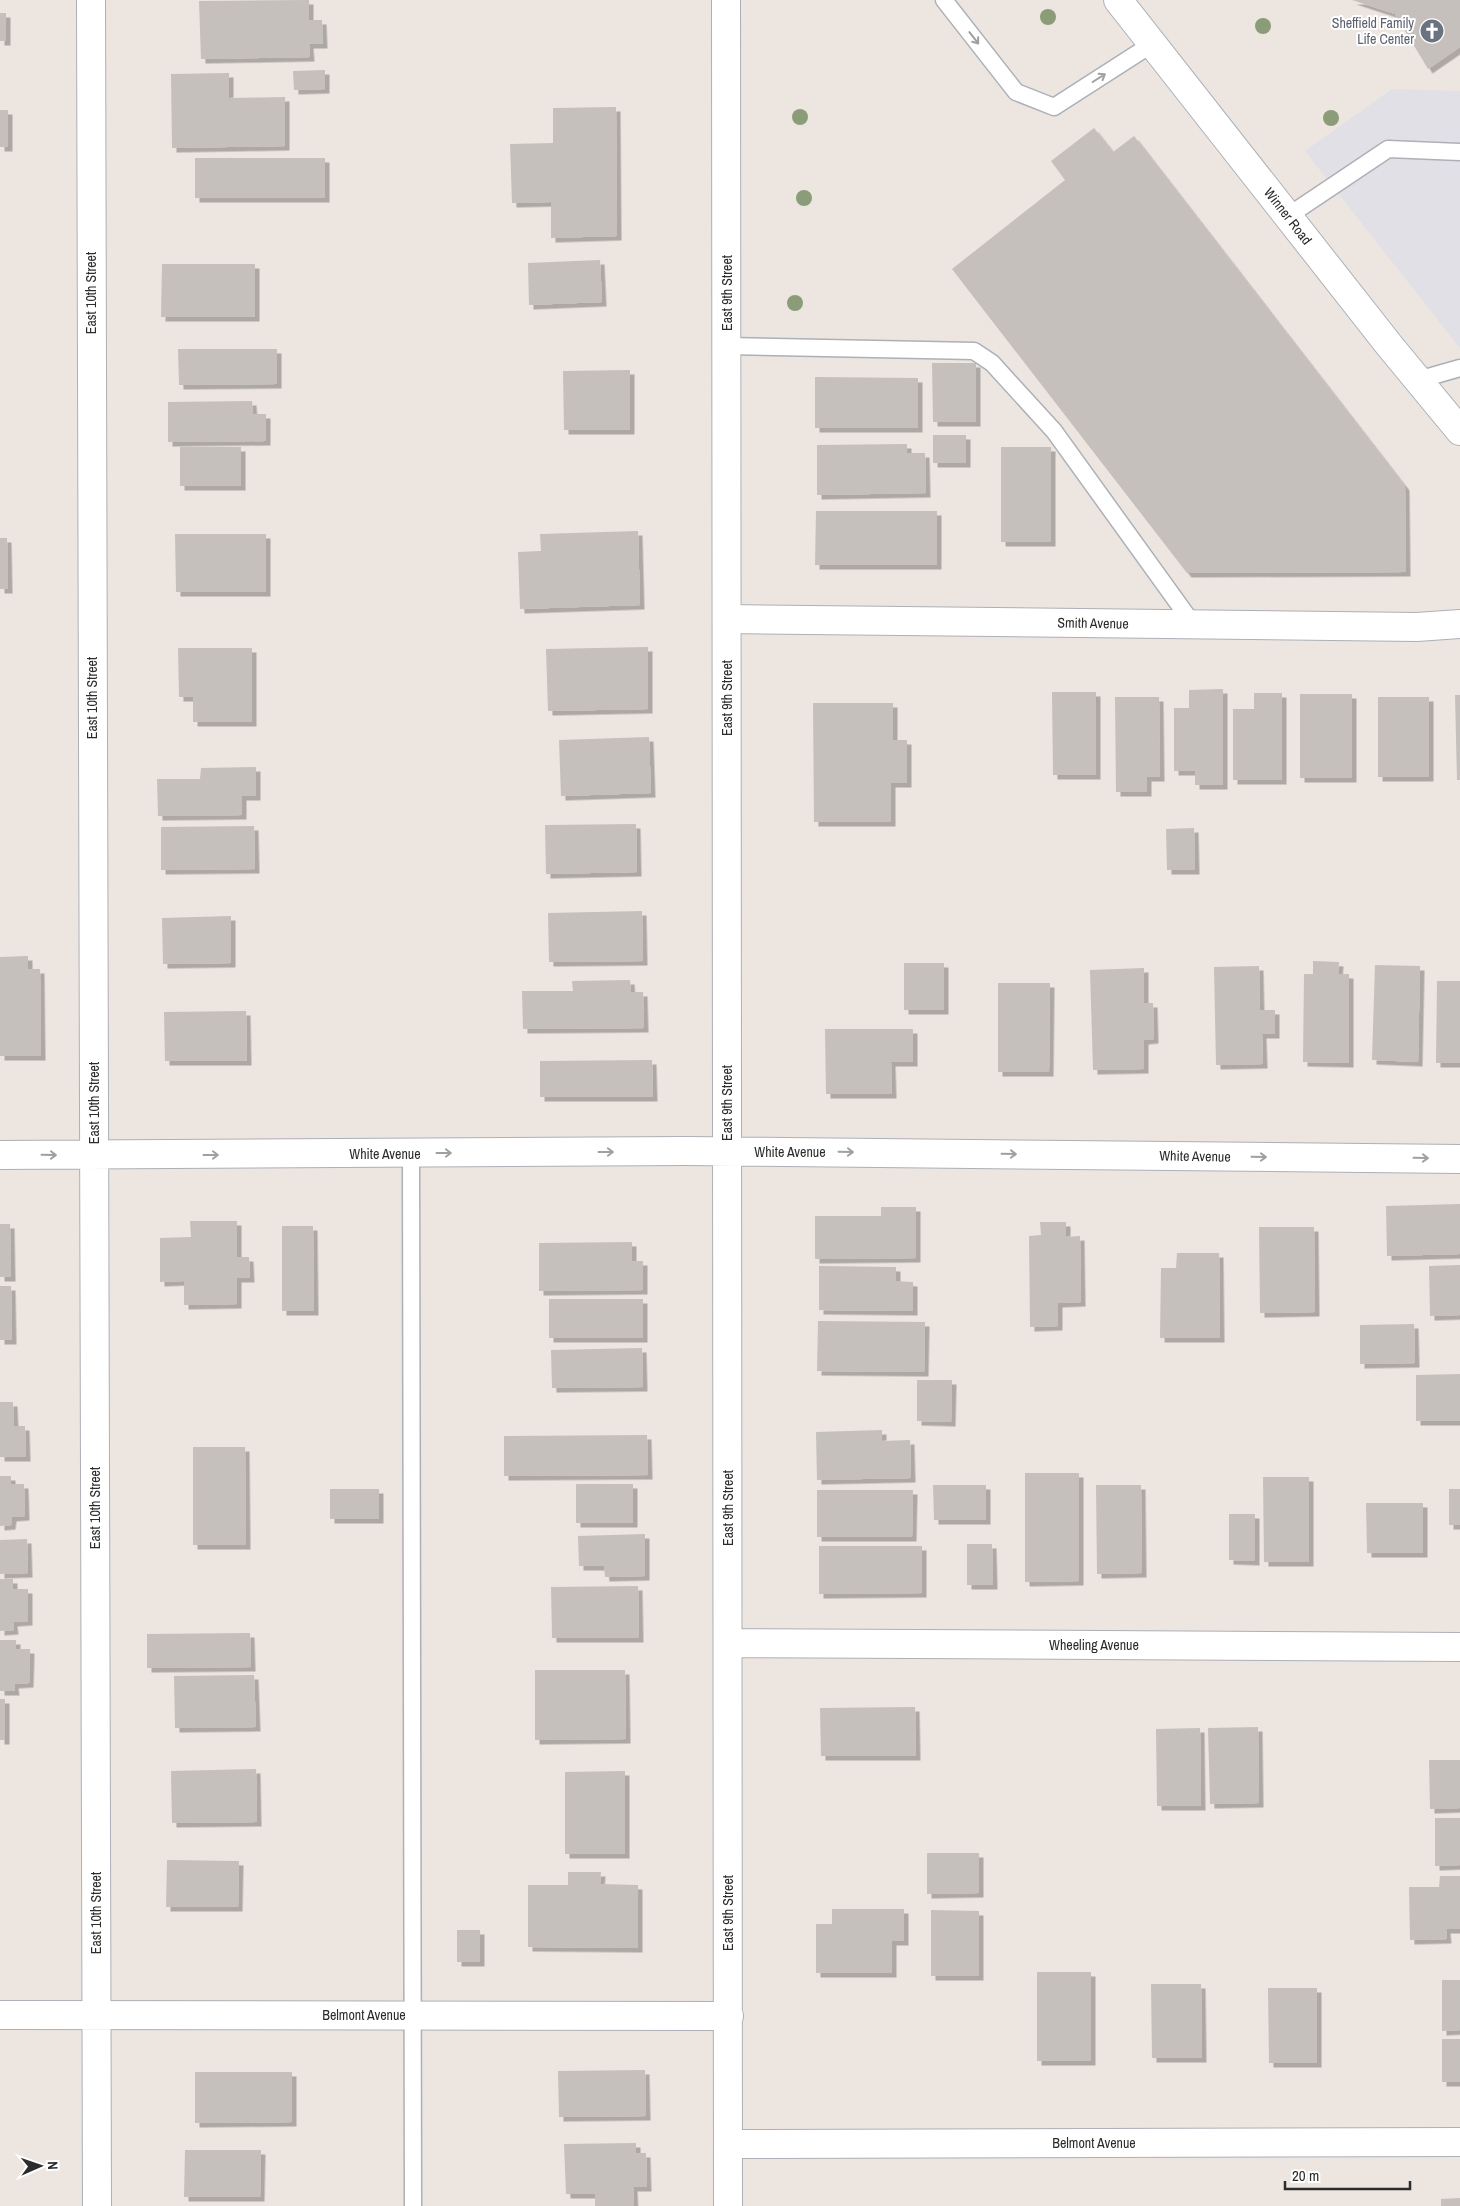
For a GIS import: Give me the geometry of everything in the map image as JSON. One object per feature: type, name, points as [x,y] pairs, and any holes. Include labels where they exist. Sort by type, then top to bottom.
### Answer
[{"type":"street","name":"East 10th Street","points":[[90,0],[97,2206]]},
{"type":"street","name":"East 9th Street","points":[[726,0],[728,2206]]},
{"type":"street","name":"Winner Road","points":[[1118,0],[1460,431]]},
{"type":"street","name":"Smith Avenue","points":[[727,618],[1417,627],[1460,624]]},
{"type":"street","name":"White Avenue","points":[[0,1155],[727,1152],[1460,1159]]},
{"type":"street","name":"Wheeling Avenue","points":[[728,1643],[1460,1647]]},
{"type":"street","name":"Belmont Avenue","points":[[0,2014],[729,2016]]},
{"type":"street","name":"Belmont Avenue","points":[[728,2144],[1460,2142]]},
{"type":"lane","points":[[944,0],[1016,92],[1054,107],[1152,44]]},
{"type":"lane","points":[[1288,216],[1388,148],[1460,152]]},
{"type":"lane","points":[[727,346],[974,352],[992,363],[1054,431],[1193,624]]},
{"type":"lane","points":[[1418,380],[1460,368]]},
{"type":"lane","points":[[411,1153],[413,2206]]},
{"type":"shaded area","points":[[1392,89],[1460,91],[1460,348],[1305,151]]},
{"type":"building","points":[[309,0],[309,20],[322,20],[323,44],[309,44],[310,57],[201,59],[199,1]]},
{"type":"building","name":"Sheffield Family Life Center","points":[[1352,0],[1460,0],[1460,47],[1428,69],[1395,14]]},
{"type":"building","points":[[0,13],[6,13],[6,41],[0,41]]},
{"type":"building","points":[[325,70],[325,89],[294,90],[293,71]]},
{"type":"building","points":[[229,73],[229,98],[285,97],[285,146],[172,148],[171,74]]},
{"type":"building","points":[[616,107],[617,236],[551,238],[551,202],[512,203],[510,144],[553,143],[553,108]]},
{"type":"building","points":[[0,110],[8,110],[8,147],[0,147]]},
{"type":"building","points":[[1094,128],[1113,152],[1134,136],[1405,486],[1406,572],[1187,573],[952,269],[1065,180],[1051,161]]},
{"type":"building","points":[[195,158],[325,158],[325,198],[195,198]]},
{"type":"building","points":[[600,260],[602,302],[529,305],[528,263]]},
{"type":"building","points":[[162,264],[255,264],[255,317],[161,317]]},
{"type":"building","points":[[178,349],[277,349],[277,384],[179,385]]},
{"type":"building","points":[[932,363],[976,363],[976,422],[933,422]]},
{"type":"building","points":[[630,370],[630,430],[564,430],[563,371]]},
{"type":"building","points":[[815,377],[918,378],[918,428],[815,428]]},
{"type":"building","points":[[252,401],[253,414],[266,414],[266,441],[168,442],[168,402]]},
{"type":"building","points":[[933,435],[966,435],[966,463],[933,463]]},
{"type":"building","points":[[907,444],[907,453],[925,453],[926,493],[817,495],[817,445]]},
{"type":"building","points":[[180,447],[241,447],[241,486],[180,486]]},
{"type":"building","points":[[1001,447],[1051,447],[1051,542],[1001,542]]},
{"type":"building","points":[[816,511],[937,511],[937,565],[815,565]]},
{"type":"building","points":[[638,531],[640,605],[520,609],[518,552],[541,551],[540,534]]},
{"type":"building","points":[[175,534],[266,534],[266,592],[176,592]]},
{"type":"building","points":[[0,538],[7,538],[8,589],[0,589]]},
{"type":"building","points":[[648,647],[648,709],[548,711],[546,649]]},
{"type":"building","points":[[178,648],[252,648],[252,722],[193,722],[193,697],[179,697]]},
{"type":"building","points":[[1223,689],[1223,785],[1195,785],[1195,771],[1174,771],[1174,708],[1189,708],[1189,690]]},
{"type":"building","points":[[1052,692],[1096,692],[1096,775],[1053,775]]},
{"type":"building","points":[[1254,693],[1282,693],[1282,780],[1233,780],[1233,709],[1254,709]]},
{"type":"building","points":[[1300,694],[1352,694],[1352,778],[1300,778]]},
{"type":"building","points":[[1455,695],[1460,695],[1460,780],[1457,780]]},
{"type":"building","points":[[1115,697],[1159,697],[1160,777],[1147,777],[1147,792],[1116,792]]},
{"type":"building","points":[[1378,697],[1429,697],[1429,777],[1378,777]]},
{"type":"building","points":[[813,703],[893,703],[893,740],[907,740],[907,783],[891,783],[891,822],[814,822]]},
{"type":"building","points":[[649,737],[651,793],[561,796],[559,740]]},
{"type":"building","points":[[256,767],[256,796],[242,796],[242,815],[158,816],[157,779],[200,779],[201,768]]},
{"type":"building","points":[[636,824],[637,872],[546,874],[545,825]]},
{"type":"building","points":[[254,826],[255,869],[161,870],[161,827]]},
{"type":"building","points":[[1194,828],[1195,870],[1167,870],[1166,829]]},
{"type":"building","points":[[642,911],[643,961],[549,962],[548,913]]},
{"type":"building","points":[[231,916],[231,963],[163,964],[162,918]]},
{"type":"building","points":[[28,956],[28,969],[40,969],[41,1056],[0,1056],[0,957]]},
{"type":"building","points":[[1313,961],[1339,962],[1338,974],[1349,974],[1349,1063],[1303,1062],[1304,974],[1313,974]]},
{"type":"building","points":[[904,963],[944,963],[944,1010],[904,1010]]},
{"type":"building","points":[[1375,965],[1420,966],[1418,1062],[1372,1060]]},
{"type":"building","points":[[1259,966],[1260,1010],[1275,1010],[1275,1034],[1262,1034],[1263,1064],[1216,1065],[1214,967]]},
{"type":"building","points":[[1144,968],[1144,1003],[1153,1003],[1154,1039],[1144,1040],[1144,1069],[1093,1070],[1090,970]]},
{"type":"building","points":[[630,980],[631,992],[643,992],[644,1028],[523,1029],[522,991],[573,991],[572,981]]},
{"type":"building","points":[[1437,981],[1460,981],[1460,1063],[1436,1063]]},
{"type":"building","points":[[998,983],[1050,983],[1049,1072],[998,1072]]},
{"type":"building","points":[[246,1011],[247,1061],[165,1061],[164,1012]]},
{"type":"building","points":[[825,1029],[913,1029],[913,1062],[891,1062],[892,1094],[826,1094]]},
{"type":"building","points":[[652,1060],[653,1097],[540,1097],[540,1061]]},
{"type":"building","points":[[1460,1204],[1460,1254],[1387,1256],[1386,1206]]},
{"type":"building","points":[[881,1207],[916,1207],[916,1258],[815,1259],[815,1216],[881,1216]]},
{"type":"building","points":[[190,1221],[237,1221],[237,1257],[249,1257],[250,1278],[237,1278],[237,1304],[184,1305],[184,1281],[160,1282],[160,1238],[191,1237]]},
{"type":"building","points":[[1040,1222],[1066,1222],[1066,1237],[1080,1236],[1081,1302],[1058,1303],[1058,1326],[1030,1327],[1029,1236],[1041,1235]]},
{"type":"building","points":[[0,1224],[10,1224],[11,1277],[0,1277]]},
{"type":"building","points":[[282,1226],[313,1226],[314,1311],[282,1311]]},
{"type":"building","points":[[1259,1227],[1314,1227],[1315,1312],[1260,1313]]},
{"type":"building","points":[[632,1242],[632,1261],[643,1261],[643,1290],[539,1291],[539,1243]]},
{"type":"building","points":[[1177,1253],[1219,1253],[1220,1338],[1160,1338],[1161,1268],[1176,1268]]},
{"type":"building","points":[[1460,1265],[1460,1315],[1430,1316],[1429,1266]]},
{"type":"building","points":[[819,1266],[896,1267],[896,1281],[913,1282],[913,1311],[819,1310]]},
{"type":"building","points":[[0,1286],[11,1286],[12,1340],[0,1340]]},
{"type":"building","points":[[549,1299],[643,1299],[643,1338],[549,1338]]},
{"type":"building","points":[[818,1321],[925,1322],[924,1372],[817,1371]]},
{"type":"building","points":[[1414,1324],[1415,1363],[1360,1364],[1360,1325]]},
{"type":"building","points":[[642,1348],[643,1387],[552,1388],[551,1350]]},
{"type":"building","points":[[1460,1374],[1460,1421],[1416,1421],[1416,1375]]},
{"type":"building","points":[[917,1380],[952,1380],[951,1422],[917,1421]]},
{"type":"building","points":[[0,1402],[13,1402],[14,1426],[25,1426],[26,1457],[0,1457]]},
{"type":"building","points":[[882,1430],[882,1441],[910,1440],[911,1478],[817,1480],[816,1432]]},
{"type":"building","points":[[647,1435],[648,1475],[504,1476],[504,1436]]},
{"type":"building","points":[[193,1447],[245,1447],[246,1545],[193,1545]]},
{"type":"building","points":[[1025,1473],[1079,1473],[1079,1581],[1025,1582]]},
{"type":"building","points":[[0,1476],[11,1476],[11,1484],[24,1484],[25,1516],[12,1517],[11,1525],[0,1526]]},
{"type":"building","points":[[1263,1477],[1309,1477],[1309,1562],[1264,1562]]},
{"type":"building","points":[[576,1484],[633,1484],[633,1523],[576,1523]]},
{"type":"building","points":[[933,1485],[986,1485],[986,1520],[934,1520]]},
{"type":"building","points":[[1096,1485],[1141,1485],[1142,1573],[1097,1574]]},
{"type":"building","points":[[330,1489],[379,1489],[379,1519],[330,1519]]},
{"type":"building","points":[[1449,1489],[1460,1489],[1460,1525],[1449,1525]]},
{"type":"building","points":[[817,1490],[913,1490],[912,1537],[817,1537]]},
{"type":"building","points":[[1366,1503],[1423,1503],[1423,1553],[1367,1553]]},
{"type":"building","points":[[1229,1514],[1255,1514],[1255,1561],[1229,1560]]},
{"type":"building","points":[[645,1534],[645,1576],[605,1577],[604,1566],[579,1566],[578,1536]]},
{"type":"building","points":[[27,1539],[28,1573],[0,1574],[0,1540]]},
{"type":"building","points":[[967,1544],[992,1544],[993,1585],[967,1585]]},
{"type":"building","points":[[819,1546],[922,1546],[922,1593],[819,1594]]},
{"type":"building","points":[[0,1579],[13,1579],[13,1589],[28,1589],[28,1621],[13,1622],[14,1630],[0,1631]]},
{"type":"building","points":[[638,1586],[639,1638],[552,1638],[551,1587]]},
{"type":"building","points":[[250,1633],[251,1667],[147,1668],[147,1634]]},
{"type":"building","points":[[0,1640],[16,1640],[16,1649],[30,1649],[29,1683],[14,1684],[15,1691],[0,1691]]},
{"type":"building","points":[[535,1670],[625,1670],[626,1739],[535,1740]]},
{"type":"building","points":[[254,1675],[256,1727],[175,1728],[174,1676]]},
{"type":"building","points":[[0,1699],[5,1699],[5,1740],[0,1740]]},
{"type":"building","points":[[915,1707],[916,1756],[821,1756],[820,1708]]},
{"type":"building","points":[[1258,1727],[1259,1803],[1210,1804],[1208,1728]]},
{"type":"building","points":[[1200,1728],[1201,1806],[1157,1806],[1156,1729]]},
{"type":"building","points":[[1429,1760],[1460,1760],[1460,1808],[1430,1809]]},
{"type":"building","points":[[256,1769],[257,1822],[172,1823],[171,1771]]},
{"type":"building","points":[[625,1771],[625,1854],[565,1854],[565,1772]]},
{"type":"building","points":[[1435,1818],[1460,1818],[1460,1865],[1435,1866]]},
{"type":"building","points":[[927,1853],[979,1853],[979,1893],[927,1894]]},
{"type":"building","points":[[167,1860],[239,1861],[238,1907],[166,1907]]},
{"type":"building","points":[[568,1872],[601,1872],[600,1884],[638,1885],[638,1948],[528,1947],[528,1885],[568,1885]]},
{"type":"building","points":[[1440,1876],[1460,1876],[1460,1929],[1446,1929],[1447,1939],[1410,1940],[1409,1887],[1439,1887]]},
{"type":"building","points":[[832,1909],[904,1909],[904,1941],[892,1941],[892,1973],[816,1973],[816,1924],[832,1924]]},
{"type":"building","points":[[931,1910],[979,1911],[979,1976],[931,1976]]},
{"type":"building","points":[[457,1930],[480,1930],[480,1962],[457,1962]]},
{"type":"building","points":[[1037,1972],[1091,1972],[1091,2061],[1037,2061]]},
{"type":"building","points":[[1442,1980],[1460,1980],[1460,2030],[1442,2031]]},
{"type":"building","points":[[1151,1984],[1201,1984],[1202,2058],[1152,2058]]},
{"type":"building","points":[[1268,1988],[1317,1988],[1317,2063],[1269,2063]]},
{"type":"building","points":[[1442,2039],[1460,2039],[1460,2082],[1442,2082]]},
{"type":"building","points":[[645,2070],[646,2116],[559,2117],[558,2071]]},
{"type":"building","points":[[195,2072],[292,2072],[292,2122],[195,2123]]},
{"type":"building","points":[[636,2143],[636,2153],[646,2153],[647,2187],[633,2187],[634,2206],[595,2206],[595,2194],[566,2194],[564,2144]]},
{"type":"building","points":[[185,2150],[261,2150],[260,2197],[184,2197]]},
{"type":"building","points":[[1460,2198],[1460,2206],[1441,2206],[1441,2199]]},
{"type":"place","name":"Sheffield Family Life Center","points":[[1432,31]]}]
